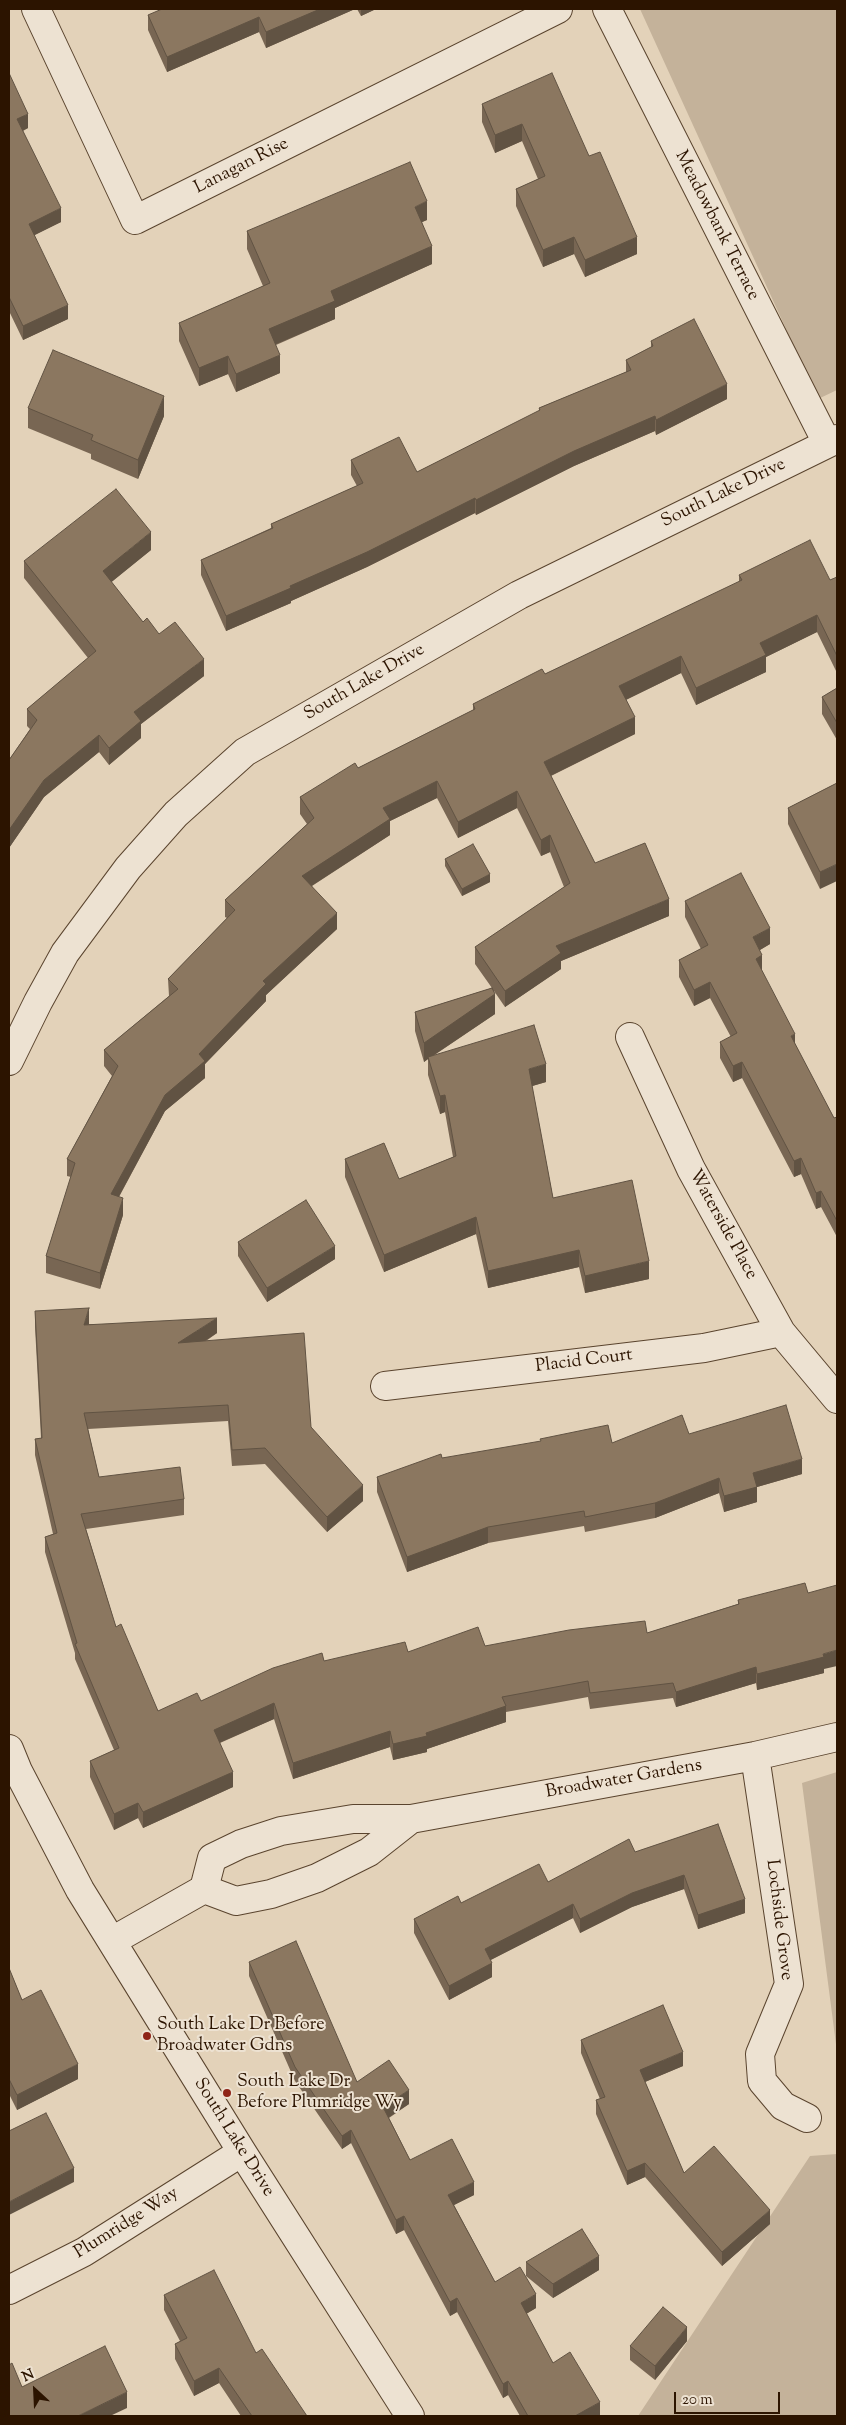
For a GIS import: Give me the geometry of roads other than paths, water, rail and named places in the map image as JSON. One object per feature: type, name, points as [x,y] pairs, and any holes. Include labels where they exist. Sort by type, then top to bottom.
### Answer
[{"type":"street","name":"Lanagan Rise","points":[[36,9],[135,220],[558,9]]},
{"type":"street","name":"Meadowbank Terrace","points":[[607,9],[832,441]]},
{"type":"street","name":"South Lake Drive","points":[[9,1061],[65,953],[128,868],[176,814],[245,752],[519,595],[832,441]]},
{"type":"street","name":"Waterside Place","points":[[630,1037],[692,1169],[781,1332],[837,1399]]},
{"type":"street","name":"Placid Court","points":[[385,1386],[704,1348],[781,1332]]},
{"type":"street","name":"Broadwater Gardens","points":[[411,1819],[369,1852],[317,1878],[289,1888],[236,1901],[204,1889],[212,1858],[241,1844],[281,1831],[353,1819],[411,1819],[755,1756],[837,1737]]},
{"type":"street","name":"South Lake Drive","points":[[9,1749],[18,1771],[80,1890],[242,2152],[410,2416]]},
{"type":"street","name":"Lochside Grove","points":[[755,1756],[789,1984],[760,2054],[762,2081],[783,2106],[807,2118]]},
{"type":"street","points":[[112,1941],[204,1889]]},
{"type":"street","name":"Plumridge Way","points":[[9,2290],[84,2252],[242,2152]]},
{"type":"place","name":"South Lake Dr Before Broadwater Gdns","points":[[147,2036]]},
{"type":"place","name":"South Lake Dr Before Plumridge Wy","points":[[227,2093]]}]
